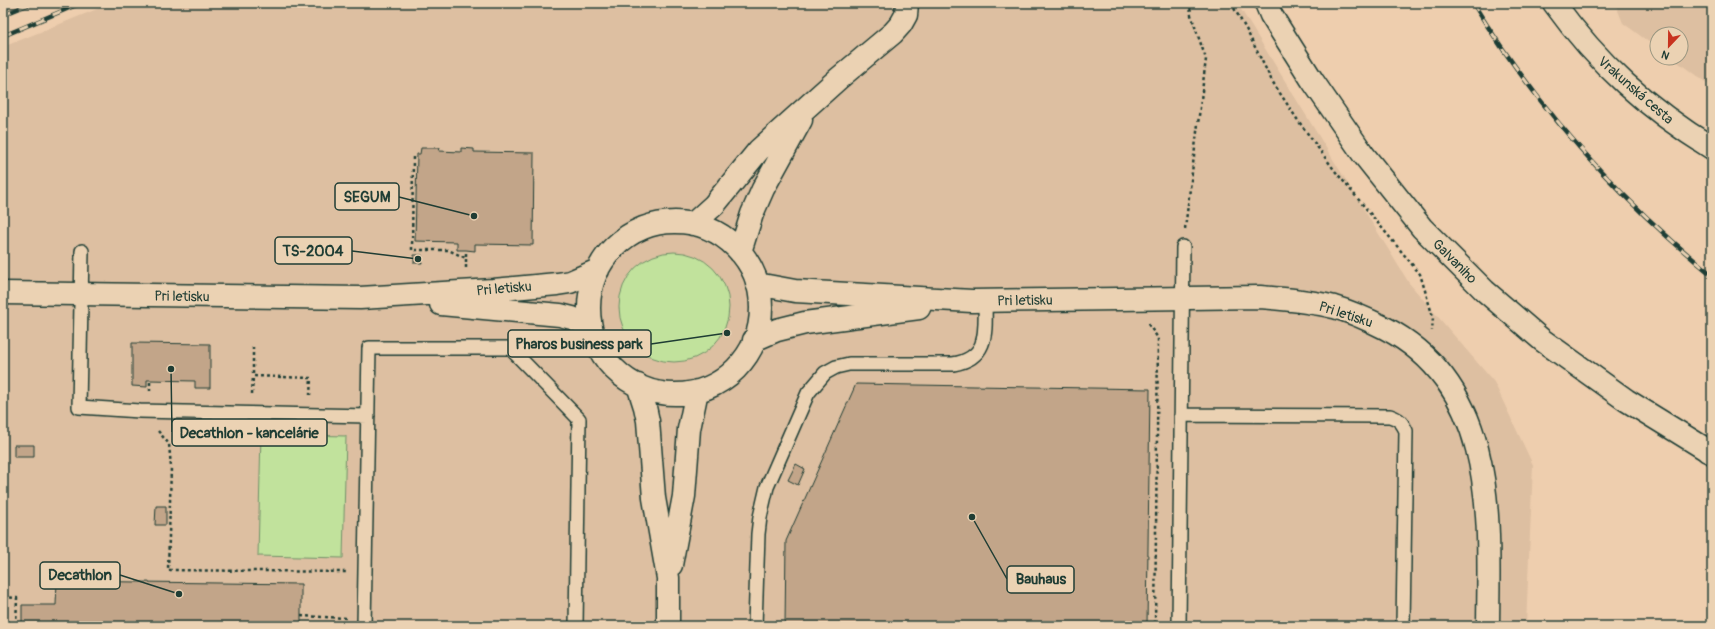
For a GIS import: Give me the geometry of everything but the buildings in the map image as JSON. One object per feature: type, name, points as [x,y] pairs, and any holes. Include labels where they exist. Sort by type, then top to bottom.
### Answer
[{"type":"street","name":"Galvaniho","points":[[1266,3],[1271,14],[1312,80],[1363,154],[1422,228],[1485,291],[1542,340],[1626,400],[1711,452]]},
{"type":"street","name":"Vrakunská cesta","points":[[1554,3],[1567,21],[1609,70],[1680,129],[1712,148]]},
{"type":"street","points":[[693,224],[714,205],[759,150],[893,33],[906,16],[909,4]]},
{"type":"street","points":[[740,252],[752,214],[763,190],[808,106]]},
{"type":"street","points":[[679,222],[693,224],[719,234],[740,252],[752,270],[757,284],[760,312],[759,326],[748,353],[731,373],[710,386],[682,393],[667,393],[652,391],[638,385],[613,367],[596,342],[591,327],[589,298],[598,270],[614,247],[637,231],[665,223],[679,222]]},
{"type":"street","name":"Pri letisku","points":[[360,298],[493,290],[557,284],[570,282],[598,270]]},
{"type":"street","name":"Pri letisku","points":[[757,284],[795,291],[979,301],[1260,297],[1304,301],[1336,307],[1367,319],[1402,337],[1429,359],[1449,384],[1466,414],[1478,450],[1484,483],[1488,527],[1488,626]]},
{"type":"street","name":"Pri letisku","points":[[3,293],[360,298],[560,315],[572,318],[591,327]]},
{"type":"street","name":"Pri letisku","points":[[754,340],[777,330],[805,323],[979,301]]},
{"type":"street","points":[[638,385],[646,414],[654,498],[668,578],[668,626]]},
{"type":"street","points":[[668,578],[684,496],[689,429],[697,390]]},
{"type":"lane","points":[[1178,626],[1183,247]]},
{"type":"lane","points":[[82,251],[79,407],[150,411],[368,416]]},
{"type":"lane","points":[[755,626],[758,534],[760,517],[767,487],[800,408],[816,381],[825,373],[836,367],[849,364],[954,364],[965,362],[978,352],[982,346],[985,330],[979,301]]},
{"type":"lane","points":[[364,626],[369,348],[510,348],[579,419],[576,626]]},
{"type":"lane","points":[[1181,415],[1390,416],[1397,418],[1402,423],[1406,431],[1403,626]]},
{"type":"path","points":[[1183,247],[1206,59],[1191,15],[1190,3]]},
{"type":"path","points":[[1231,3],[1272,81],[1297,119],[1335,171],[1420,274],[1433,317],[1429,359]]},
{"type":"path","points":[[413,156],[412,250],[448,250],[466,258]]},
{"type":"path","points":[[466,250],[466,271]]},
{"type":"path","points":[[1148,324],[1158,338],[1155,626]]},
{"type":"path","points":[[253,347],[253,376],[310,378],[310,415]]},
{"type":"path","points":[[150,380],[149,426],[161,433],[169,444],[171,467],[168,570],[347,571],[347,579]]},
{"type":"path","points":[[4,597],[17,598],[16,626]]},
{"type":"path","points":[[346,610],[346,622]]},
{"type":"path","points":[[301,616],[346,618]]},
{"type":"shaded area","points":[[112,3],[1237,3],[1409,283],[1494,382],[1533,465],[1526,626],[3,626],[3,47]]},
{"type":"shaded area","points":[[1615,3],[1712,3],[1712,87],[1683,66],[1689,66],[1689,26],[1649,26],[1649,42],[1623,23]]},
{"type":"green space","points":[[674,252],[695,256],[705,261],[713,268],[720,276],[725,286],[729,307],[725,328],[720,338],[713,346],[705,353],[695,358],[674,362],[653,358],[643,353],[635,346],[628,338],[623,328],[619,307],[623,286],[628,276],[635,268],[643,261],[653,256]]},
{"type":"green space","points":[[261,434],[346,436],[343,558],[258,556]]},
{"type":"railway","points":[[3,15],[32,3]]},
{"type":"railway","points":[[3,36],[81,3]]},
{"type":"railway","points":[[1473,3],[1524,78],[1581,149],[1644,215],[1712,275]]},
{"type":"place","name":"SEGUM","points":[[474,216]]},
{"type":"place","name":"TS-2004","points":[[418,259]]},
{"type":"place","name":"Pharos business park","points":[[727,333]]},
{"type":"place","name":"Decathlon - kancelárie","points":[[171,369]]},
{"type":"place","name":"Bauhaus","points":[[972,517]]},
{"type":"place","name":"Decathlon","points":[[179,594]]}]
